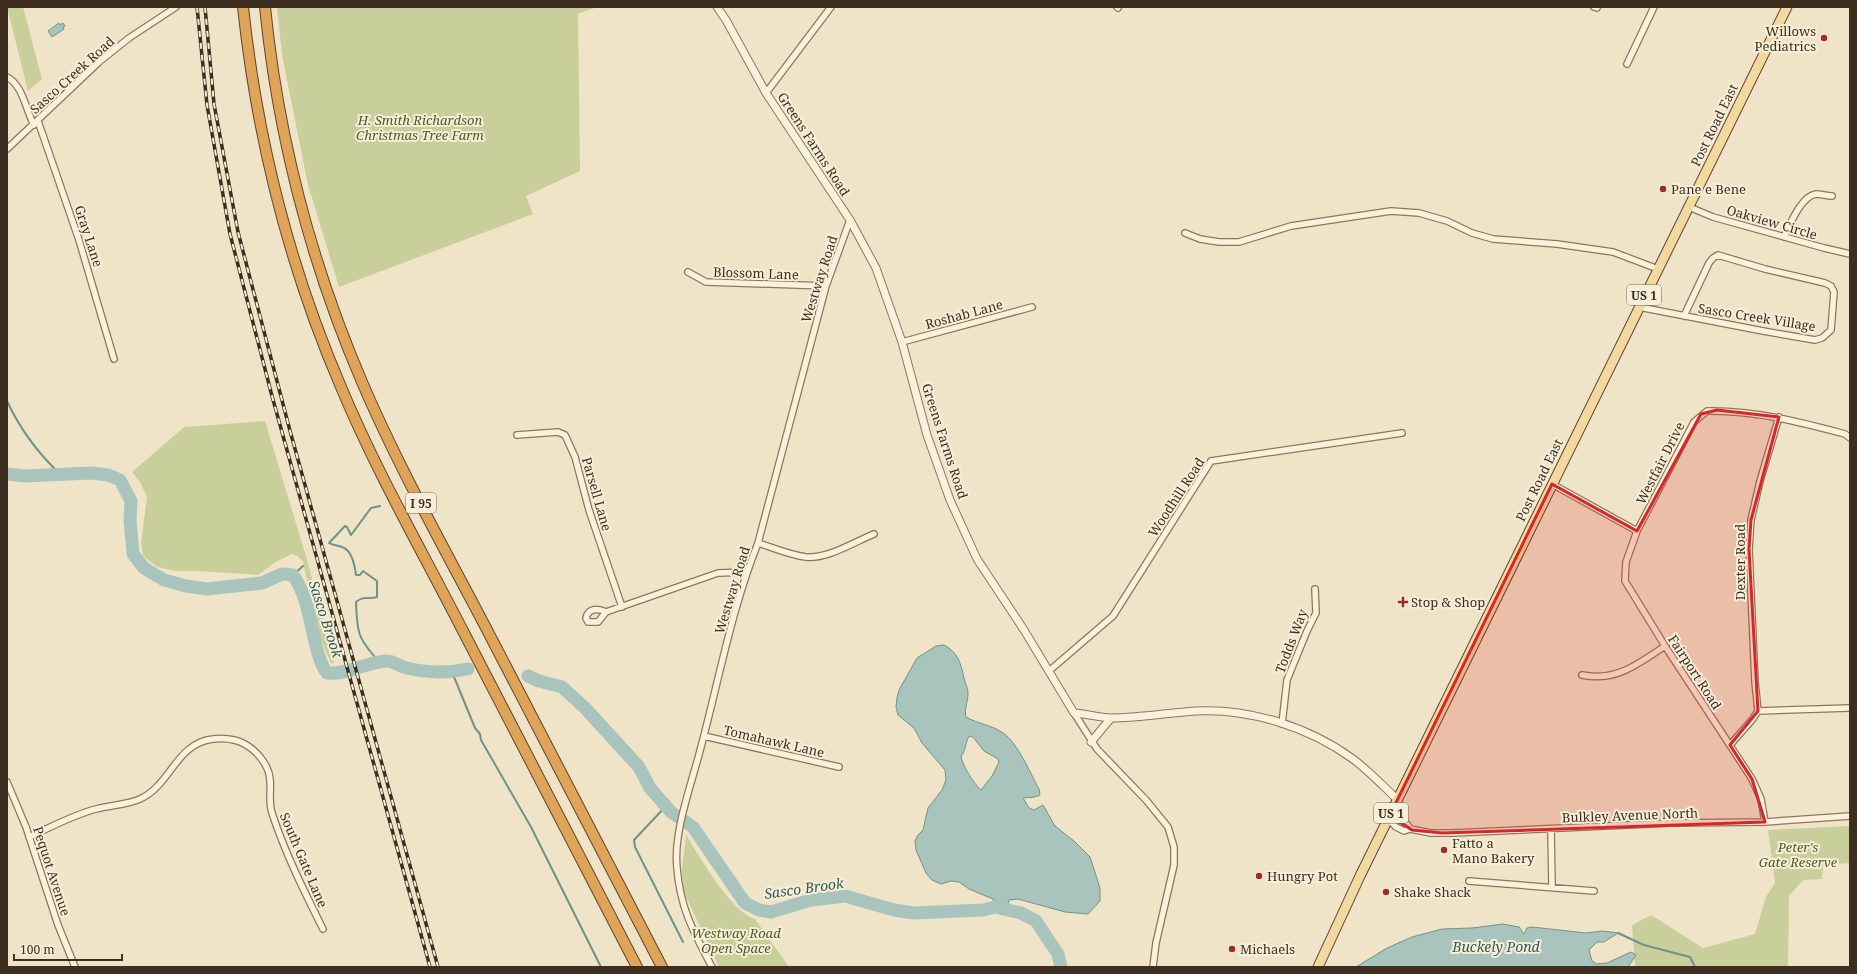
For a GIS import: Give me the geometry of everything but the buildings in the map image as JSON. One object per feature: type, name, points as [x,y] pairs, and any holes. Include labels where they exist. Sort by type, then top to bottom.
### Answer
[{"type":"highway","name":"I 95","points":[[243,7],[254,86],[274,189],[303,290],[336,375],[380,470],[637,967]]},
{"type":"highway","name":"I 95","points":[[265,7],[275,82],[296,185],[325,285],[352,359],[396,454],[662,967]]},
{"type":"main road","name":"Post Road East","points":[[1318,967],[1388,819],[1787,7]]},
{"type":"street","name":"Sasco Creek Road","points":[[7,149],[92,68],[176,7]]},
{"type":"street","name":"Greens Farms Road","points":[[717,7],[726,20],[766,93],[850,220],[876,268],[902,342],[927,435],[950,500],[977,559],[1016,617],[1091,742],[1105,759],[1146,800],[1168,827],[1174,847],[1174,865],[1156,943],[1153,967]]},
{"type":"street","points":[[766,93],[831,7]]},
{"type":"street","points":[[1626,64],[1654,7]]},
{"type":"street","name":"Gray Lane","points":[[7,77],[14,82],[20,90],[36,123],[83,252],[114,359]]},
{"type":"street","points":[[1784,237],[1798,210],[1807,198],[1816,194],[1832,196]]},
{"type":"street","name":"Oakview Circle","points":[[1688,207],[1713,217],[1850,254]]},
{"type":"street","points":[[1185,233],[1200,239],[1219,242],[1239,242],[1291,226],[1391,211],[1419,213],[1447,221],[1472,233],[1493,239],[1558,244],[1613,252],[1658,269]]},
{"type":"street","name":"Westway Road","points":[[712,967],[688,921],[681,899],[676,866],[680,825],[747,572],[758,543],[826,286],[850,220]]},
{"type":"street","name":"Sasco Creek Village","points":[[1639,307],[1684,316],[1763,331],[1815,340],[1822,338],[1831,330],[1834,292],[1831,286],[1825,283],[1765,269],[1718,255],[1709,263],[1684,316]]},
{"type":"street","name":"Blossom Lane","points":[[688,272],[706,282],[826,286]]},
{"type":"street","name":"Roshab Lane","points":[[902,342],[1032,307]]},
{"type":"street","name":"Westfair Drive","points":[[1637,532],[1694,422],[1707,410],[1779,417],[1845,434],[1850,438]]},
{"type":"street","name":"Dexter Road","points":[[1758,711],[1755,682],[1749,549],[1750,520],[1779,417]]},
{"type":"street","name":"Parsell Lane","points":[[517,435],[554,432],[565,435],[575,457],[589,510],[622,607]]},
{"type":"street","name":"Woodhill Road","points":[[1049,671],[1113,616],[1211,460],[1402,433]]},
{"type":"street","points":[[1552,484],[1637,532]]},
{"type":"street","name":"Fairport Road","points":[[1637,532],[1626,562],[1625,581],[1665,646],[1752,779],[1761,799],[1765,822]]},
{"type":"street","points":[[758,543],[792,554],[808,557],[828,554],[874,534]]},
{"type":"street","points":[[606,612],[718,573],[747,572]]},
{"type":"street","name":"Todds Way","points":[[1282,724],[1287,680],[1306,631],[1316,613],[1315,589]]},
{"type":"street","points":[[1582,675],[1595,678],[1611,676],[1635,665],[1665,646]]},
{"type":"street","points":[[1730,745],[1758,711],[1850,708]]},
{"type":"street","points":[[1074,713],[1111,718],[1208,711],[1242,714],[1282,724],[1308,733],[1342,751],[1366,770],[1398,800]]},
{"type":"street","points":[[1091,742],[1111,718]]},
{"type":"street","name":"Tomahawk Lane","points":[[704,736],[839,767]]},
{"type":"street","name":"South Gate Lane","points":[[29,837],[95,809],[139,799],[151,793],[168,775],[179,759],[194,744],[202,741],[226,738],[238,741],[250,747],[268,769],[271,787],[271,811],[298,878],[323,929]]},
{"type":"street","name":"Pequot Avenue","points":[[7,782],[29,837],[58,925],[75,967]]},
{"type":"street","name":"Bulkley Avenue North","points":[[1388,819],[1399,819],[1407,824],[1410,829],[1431,833],[1448,833],[1671,823],[1765,822],[1850,816]]},
{"type":"street","points":[[1551,829],[1552,887]]},
{"type":"street","points":[[1469,881],[1594,891]]},
{"type":"highlighted area","points":[[1717,410],[1779,417],[1751,520],[1749,549],[1758,711],[1730,745],[1752,779],[1765,822],[1442,833],[1412,830],[1394,818],[1388,819],[1552,484],[1637,531],[1701,414]]},
{"type":"green space","points":[[7,7],[23,7],[42,79],[28,91]]},
{"type":"green space","name":"H. Smith Richardson Christmas Tree Farm","points":[[277,7],[597,7],[578,14],[580,171],[526,196],[533,214],[339,287],[308,185],[282,55]]},
{"type":"green space","points":[[265,421],[306,556],[334,663],[331,663],[320,638],[303,562],[298,556],[292,554],[274,563],[258,575],[176,571],[157,567],[143,556],[141,542],[147,497],[140,482],[132,472],[184,427]]},
{"type":"green space","name":"Peter's Gate Reserve","points":[[1850,826],[1850,863],[1823,865],[1822,879],[1803,880],[1789,896],[1788,967],[1635,967],[1632,925],[1651,915],[1703,948],[1755,934],[1766,897],[1775,883],[1768,830]]},
{"type":"green space","name":"Westway Road Open Space","points":[[686,835],[726,895],[736,906],[755,919],[789,967],[719,967],[683,890],[682,871]]},
{"type":"water","points":[[59,23],[60,25],[63,23],[65,26],[63,27],[64,29],[52,37],[48,31]]},
{"type":"water","points":[[944,645],[949,648],[956,655],[960,663],[968,691],[965,711],[966,717],[1003,733],[1019,751],[1039,789],[1040,795],[1023,798],[1029,808],[1034,810],[1043,805],[1055,826],[1074,841],[1090,857],[1100,888],[1100,901],[1088,914],[1065,912],[1018,899],[1009,900],[1008,904],[994,902],[993,899],[969,889],[959,882],[951,881],[941,884],[932,880],[926,873],[916,850],[915,841],[923,830],[928,808],[942,790],[946,780],[945,770],[922,743],[914,728],[898,715],[896,707],[899,690],[917,658],[936,646]],"holes":[[[969,736],[973,737],[984,751],[998,759],[999,762],[992,776],[981,790],[969,774],[961,756],[964,752]]]},
{"type":"water","name":"Buckely Pond","points":[[1503,924],[1519,927],[1524,934],[1527,928],[1532,927],[1586,933],[1603,931],[1618,933],[1604,942],[1597,942],[1589,950],[1592,961],[1597,964],[1607,963],[1631,952],[1636,955],[1628,967],[1356,967],[1387,948],[1412,937],[1442,929],[1472,928]]},
{"type":"waterway","name":"Sasco Brook","points":[[7,401],[30,440],[43,457],[59,473]]},
{"type":"waterway","name":"Sasco Brook","points":[[7,474],[25,476],[91,473],[108,475],[120,480],[131,501],[130,520],[133,554],[144,568],[164,580],[186,586],[207,589],[262,583],[282,574],[293,575],[303,593],[315,643],[322,666],[327,673],[342,672],[387,661],[404,667],[430,672],[468,669]]},
{"type":"waterway","points":[[379,662],[360,635],[357,622],[356,602],[364,598],[377,597],[377,581],[363,571],[360,575],[356,575],[353,560],[347,550],[329,543],[345,526],[351,535],[371,508],[380,506]]},
{"type":"waterway","points":[[293,575],[303,566]]},
{"type":"waterway","points":[[452,672],[475,728],[480,734],[481,740],[531,827],[601,967]]},
{"type":"waterway","name":"Sasco Brook","points":[[528,676],[539,681],[562,687],[585,708],[639,767],[650,788],[671,812],[693,827],[745,903],[759,910],[771,912],[811,900],[845,896],[894,910],[914,913],[983,910],[995,907],[1021,913],[1036,921],[1058,954],[1061,967]]},
{"type":"waterway","points":[[666,806],[634,840],[635,847],[683,942]]},
{"type":"waterway","name":"Sasco Brook","points":[[1618,933],[1644,945],[1690,957],[1695,967]]},
{"type":"railway","points":[[197,7],[207,105],[230,234],[272,396],[430,967]]},
{"type":"railway","points":[[205,7],[214,104],[238,232],[289,427],[438,967]]},
{"type":"place","name":"Willows Pediatrics","points":[[1824,38]]},
{"type":"place","name":"Pane e Bene","points":[[1663,189]]},
{"type":"place","name":"Stop & Shop","points":[[1403,602]]},
{"type":"place","name":"Fatto a Mano Bakery","points":[[1444,850]]},
{"type":"place","name":"Hungry Pot","points":[[1259,876]]},
{"type":"place","name":"Shake Shack","points":[[1386,892]]},
{"type":"place","name":"Michaels","points":[[1232,949]]}]
